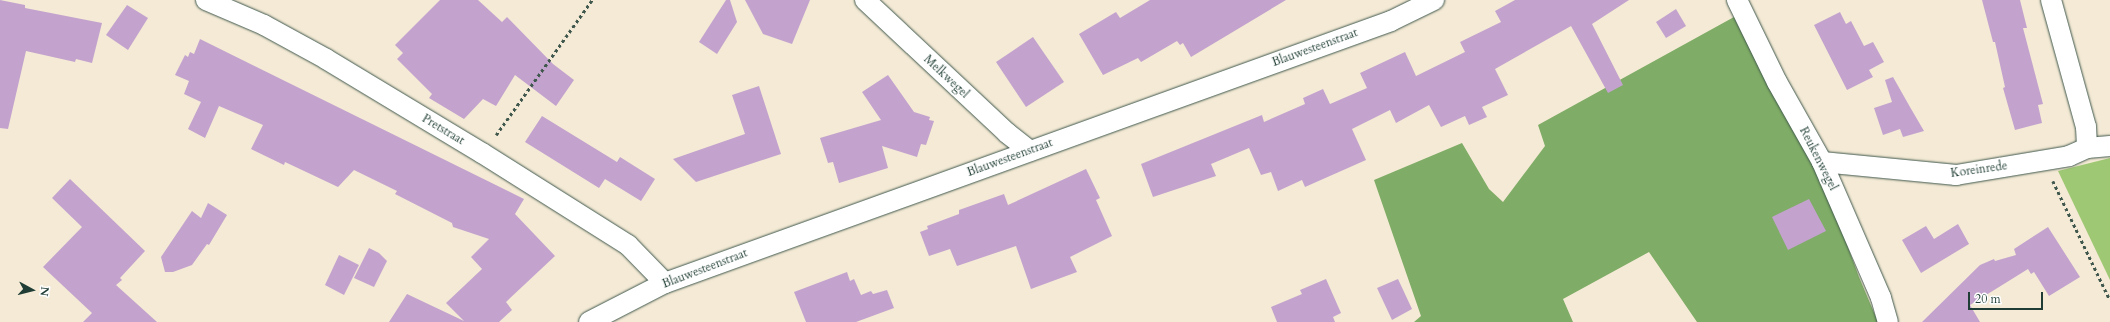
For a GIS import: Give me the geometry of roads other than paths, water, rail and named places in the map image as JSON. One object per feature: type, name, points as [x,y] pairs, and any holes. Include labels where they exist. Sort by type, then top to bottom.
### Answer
[{"type":"street","name":"Pretstraat","points":[[206,0],[264,25],[326,59],[482,153],[628,245],[665,283]]},
{"type":"street","name":"Melkwegel","points":[[865,0],[1007,133],[1030,151]]},
{"type":"street","name":"Blauwesteenstraat","points":[[589,322],[665,283],[1391,21],[1434,0]]},
{"type":"street","name":"Reukenwegel","points":[[1737,0],[1778,82],[1822,162],[1880,298],[1888,322]]},
{"type":"street","points":[[2051,0],[2086,127],[2087,148]]},
{"type":"street","name":"Koreinrede","points":[[1822,162],[1956,175],[2068,156],[2087,148],[2110,146]]}]
